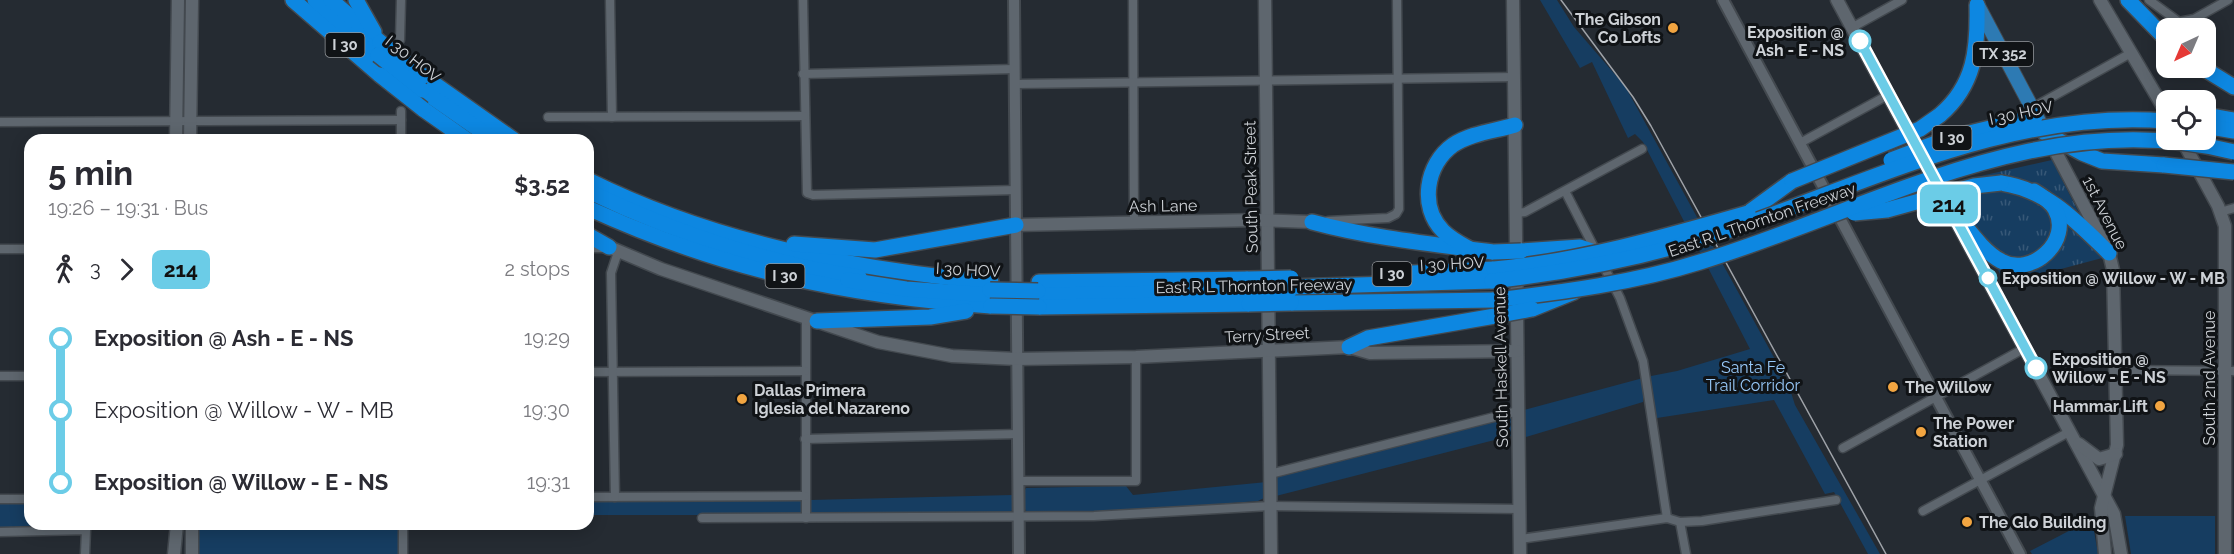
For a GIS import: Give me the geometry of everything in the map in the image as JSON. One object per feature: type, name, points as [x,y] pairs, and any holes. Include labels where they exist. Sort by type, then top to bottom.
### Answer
[{"type":"highway","name":"I 30","points":[[293,0],[348,15],[379,58],[422,92],[502,134]]},
{"type":"highway","points":[[356,0],[364,15],[379,58]]},
{"type":"highway","points":[[2128,0],[2156,29]]},
{"type":"highway","points":[[1748,213],[1792,181],[1920,129],[1941,115],[1956,100],[1970,77],[1978,36],[1976,2]]},
{"type":"highway","name":"I 30","points":[[320,7],[422,92],[461,134]]},
{"type":"highway","name":"I 30 HOV","points":[[320,7],[379,58]]},
{"type":"highway","points":[[2216,76],[2234,87]]},
{"type":"highway","name":"I 30 HOV","points":[[422,92],[478,134]]},
{"type":"highway","name":"I 30 HOV","points":[[422,92],[485,134]]},
{"type":"highway","points":[[422,92],[450,134]]},
{"type":"highway","name":"East R L Thornton Freeway","points":[[594,183],[636,202],[713,231],[852,266],[991,293],[1290,290],[1493,284],[1543,264],[1598,253],[1748,213],[1949,138],[2008,122],[2084,110],[2156,111]]},
{"type":"highway","points":[[2216,117],[2234,120]]},
{"type":"highway","name":"I 30 HOV","points":[[1493,284],[1585,268],[1660,251],[1725,231],[1957,148],[2017,131],[2081,121],[2156,121]]},
{"type":"highway","points":[[1470,249],[1455,241],[1436,221],[1428,196],[1431,176],[1445,152],[1459,142],[1515,125]]},
{"type":"highway","name":"I 30 HOV","points":[[1493,284],[1595,272],[1693,248],[1943,159],[2018,137],[2089,127],[2156,127]]},
{"type":"highway","points":[[2216,128],[2234,131]]},
{"type":"highway","points":[[2045,133],[2102,161],[2234,172]]},
{"type":"highway","points":[[2216,134],[2234,137]]},
{"type":"highway","name":"East R L Thornton Freeway","points":[[594,210],[698,252],[768,272],[875,296],[1290,290],[1493,284],[1582,289],[1698,263],[1984,161],[2060,144],[2099,140],[2153,140],[2234,152]]},
{"type":"highway","points":[[1833,215],[1887,210],[1974,186],[2001,183],[2034,191],[2052,200],[2109,253]]},
{"type":"highway","points":[[1953,211],[1990,253],[2001,261],[2015,266],[2031,264],[2043,257],[2053,245],[2059,224],[2055,209],[2034,191]]},
{"type":"highway","name":"I 30 HOV","points":[[594,194],[667,226],[779,261],[885,282],[991,293]]},
{"type":"highway","name":"I 30 HOV","points":[[594,199],[688,239],[776,265],[872,284],[991,293]]},
{"type":"highway","points":[[1312,222],[1343,230],[1493,252],[1580,247],[1598,253]]},
{"type":"highway","points":[[713,231],[826,248],[875,250],[921,244],[977,230],[1016,225]]},
{"type":"highway","points":[[594,238],[614,249]]},
{"type":"highway","points":[[1349,347],[1368,338],[1532,309],[1582,289]]},
{"type":"highway","points":[[811,319],[930,317],[991,293]]},
{"type":"main road","points":[[176,134],[178,0]]},
{"type":"main road","points":[[190,134],[192,0]]},
{"type":"main road","name":"South Peak Street","points":[[1265,0],[1271,554]]},
{"type":"main road","name":"South Haskell Avenue","points":[[1513,0],[1520,554]]},
{"type":"main road","points":[[1837,0],[1890,94],[2114,514],[2121,554]]},
{"type":"main road","points":[[2100,0],[2156,94]]},
{"type":"main road","points":[[2105,0],[2112,20]]},
{"type":"main road","name":"1st Avenue","points":[[1976,2],[2109,253],[2114,270],[2117,370],[2116,454],[2103,497]]},
{"type":"main road","name":"South 2nd Avenue","points":[[2187,150],[2220,212],[2224,226],[2230,371],[2225,554]]},
{"type":"main road","name":"Ash Lane","points":[[1016,225],[1267,220],[1312,222]]},
{"type":"main road","points":[[614,249],[878,342],[952,356],[1017,359]]},
{"type":"main road","name":"Terry Street","points":[[1017,359],[1136,357],[1349,347],[1370,353],[1517,351]]},
{"type":"main road","points":[[2072,436],[2099,459],[2116,454]]},
{"type":"main road","points":[[2103,497],[2101,518],[2105,554]]},
{"type":"main road","points":[[174,554],[176,530]]},
{"type":"main road","points":[[192,530],[192,554]]},
{"type":"street","points":[[400,40],[401,0]]},
{"type":"street","points":[[610,0],[612,117]]},
{"type":"street","points":[[803,0],[807,193],[813,195],[1016,190]]},
{"type":"street","points":[[1014,0],[1019,554]]},
{"type":"street","points":[[1133,0],[1134,223]]},
{"type":"street","points":[[1312,222],[1388,218],[1396,214],[1399,209],[1397,0]]},
{"type":"street","points":[[1723,0],[2020,554]]},
{"type":"street","points":[[1852,27],[1902,0]]},
{"type":"street","points":[[2149,0],[2172,18],[2186,22],[2228,0]]},
{"type":"street","points":[[2032,108],[2131,53]]},
{"type":"street","points":[[803,74],[1015,69]]},
{"type":"street","points":[[1016,84],[1515,77]]},
{"type":"street","points":[[1800,143],[1890,94]]},
{"type":"street","points":[[0,123],[401,115],[401,134]]},
{"type":"street","points":[[548,117],[804,116]]},
{"type":"street","points":[[1516,213],[1525,213],[1642,149]]},
{"type":"street","points":[[1565,191],[1620,298],[1643,361],[1667,518]]},
{"type":"street","points":[[2220,212],[2234,208]]},
{"type":"street","points":[[594,248],[614,249],[611,273],[615,497]]},
{"type":"street","points":[[0,249],[24,249]]},
{"type":"street","points":[[806,518],[805,371],[811,319]]},
{"type":"street","points":[[1843,448],[2025,348]]},
{"type":"street","points":[[1018,481],[1136,481],[1136,357]]},
{"type":"street","points":[[2117,370],[2230,371]]},
{"type":"street","points":[[594,372],[805,371]]},
{"type":"street","points":[[0,376],[24,376]]},
{"type":"street","points":[[1270,474],[1518,411]]},
{"type":"street","points":[[805,439],[1018,434]]},
{"type":"street","points":[[1923,512],[1980,480],[2072,436]]},
{"type":"street","points":[[594,497],[805,496]]},
{"type":"street","points":[[0,499],[24,499]]},
{"type":"street","points":[[1520,539],[1667,518],[1680,522],[1836,500]]},
{"type":"street","points":[[702,518],[1019,517],[1146,514],[1270,506],[1520,509]]},
{"type":"street","points":[[1680,522],[1686,554]]},
{"type":"street","points":[[0,532],[86,530],[85,554]]},
{"type":"street","points":[[403,530],[403,554]]},
{"type":"green space","name":"Santa Fe Trail Corridor","points":[[1540,0],[1557,0],[1574,27],[1625,86],[1788,383],[1795,405],[1880,554],[1868,554],[1834,492],[1825,494],[1774,400],[1657,418],[1651,395],[1643,398],[1643,402],[1526,437],[1524,427],[1514,435],[1276,496],[1264,493],[1264,498],[1258,501],[1124,511],[1027,513],[1023,504],[1013,508],[1010,514],[815,515],[811,512],[794,515],[594,515],[594,500],[797,500],[808,503],[810,500],[1012,495],[1013,498],[1023,494],[1026,488],[1126,486],[1133,495],[1276,481],[1278,476],[1512,416],[1524,421],[1524,410],[1643,378],[1642,388],[1650,387],[1651,376],[1677,371],[1750,349],[1643,142],[1635,134],[1628,138],[1592,62],[1580,68]]},
{"type":"green space","points":[[2052,160],[2102,258],[2005,284],[1954,182]]},
{"type":"green space","points":[[24,503],[24,529],[0,529],[0,504]]},
{"type":"green space","points":[[2125,516],[2215,516],[2215,554],[2131,554]]},
{"type":"green space","points":[[2092,519],[2098,554],[2032,554],[2030,551]]},
{"type":"green space","points":[[198,530],[399,530],[399,554],[198,554]]},
{"type":"tram line","points":[[1561,0],[1633,97],[1651,126],[1886,554]]},
{"type":"bus line","name":"214","points":[[1860,41],[2036,368]]},
{"type":"place","name":"The Gibson Co Lofts","points":[[1673,28]]},
{"type":"place","name":"Exposition @ Ash - E - NS","points":[[1860,41]]},
{"type":"place","name":"Exposition @ Willow - W - MB","points":[[1988,278]]},
{"type":"place","name":"Exposition @ Willow - E - NS","points":[[2036,368]]},
{"type":"place","name":"The Willow","points":[[1893,387]]},
{"type":"place","name":"Dallas Primera Iglesia del Nazareno","points":[[742,399]]},
{"type":"place","name":"Hammar Lift","points":[[2160,406]]},
{"type":"place","name":"The Power Station","points":[[1921,432]]},
{"type":"place","name":"The Glo Building","points":[[1967,522]]}]
